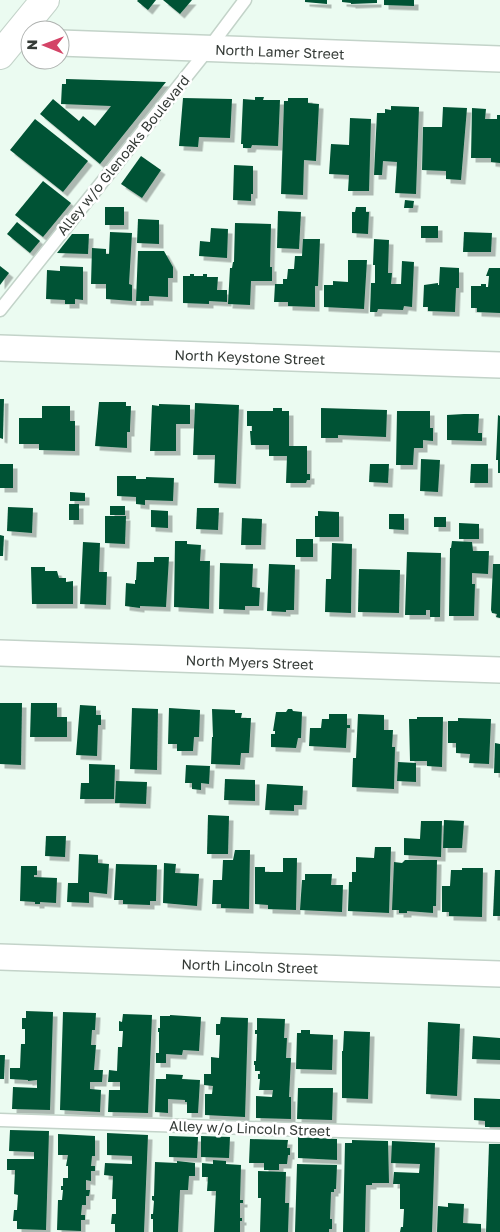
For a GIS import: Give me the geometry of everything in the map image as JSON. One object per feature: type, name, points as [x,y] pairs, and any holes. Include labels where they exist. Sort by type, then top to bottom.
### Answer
[{"type":"main road","points":[[10,45],[45,0]]},
{"type":"street","name":"North Lamer Street","points":[[70,43],[500,59]]},
{"type":"street","name":"North Keystone Street","points":[[0,348],[500,365]]},
{"type":"street","name":"North Myers Street","points":[[0,653],[500,670]]},
{"type":"street","name":"North Lincoln Street","points":[[0,957],[500,974]]},
{"type":"lane","name":"Alley w/o Glenoaks Boulevard","points":[[0,310],[209,48],[245,0]]},
{"type":"lane","name":"Alley w/o Lincoln Street","points":[[0,1120],[500,1136]]},
{"type":"building","points":[[138,0],[156,0],[148,10]]},
{"type":"building","points":[[163,0],[192,0],[180,14]]},
{"type":"building","points":[[305,0],[327,0],[327,4],[305,2]]},
{"type":"building","points":[[342,0],[377,0],[377,3],[351,4],[342,2]]},
{"type":"building","points":[[384,0],[414,0],[414,6],[384,5]]},
{"type":"building","points":[[66,79],[166,82],[100,164],[40,114],[53,99],[79,121],[83,116],[95,126],[111,106],[61,104],[62,84],[66,84]]},
{"type":"building","points":[[255,97],[264,97],[263,100],[280,100],[278,146],[252,145],[251,148],[243,148],[243,144],[241,144],[243,99],[255,100]]},
{"type":"building","points":[[183,98],[232,99],[230,138],[199,137],[198,147],[179,146]]},
{"type":"building","points":[[288,98],[308,98],[308,103],[319,104],[316,161],[304,160],[303,195],[281,194],[284,101],[288,101]]},
{"type":"building","points":[[391,106],[419,107],[416,194],[395,193],[397,162],[383,161],[382,175],[374,175],[377,113],[385,113],[385,109],[391,110]]},
{"type":"building","points":[[443,107],[467,108],[461,180],[446,179],[446,171],[422,170],[423,127],[442,127]]},
{"type":"building","points":[[472,108],[486,109],[485,119],[497,119],[497,115],[500,115],[500,163],[491,162],[491,158],[471,158]]},
{"type":"building","points":[[350,118],[371,119],[369,191],[348,191],[349,175],[329,174],[331,144],[349,145]]},
{"type":"building","points":[[35,119],[88,161],[63,192],[10,150]]},
{"type":"building","points":[[141,156],[161,170],[142,198],[121,184]]},
{"type":"building","points":[[234,165],[253,166],[253,194],[251,194],[251,201],[233,200]]},
{"type":"building","points":[[43,181],[71,203],[43,237],[15,215]]},
{"type":"building","points":[[405,200],[414,201],[413,208],[404,208]]},
{"type":"building","points":[[105,207],[124,207],[124,225],[105,225]]},
{"type":"building","points":[[356,207],[366,207],[366,212],[369,212],[368,234],[352,233],[352,212],[355,212]]},
{"type":"building","points":[[278,211],[301,212],[299,249],[277,248]]},
{"type":"building","points":[[138,219],[159,220],[159,244],[137,243]]},
{"type":"building","points":[[17,222],[40,241],[30,253],[7,234]]},
{"type":"building","points":[[235,223],[271,224],[270,267],[272,267],[272,281],[251,281],[250,305],[228,304],[230,268],[232,268],[234,262]]},
{"type":"building","points":[[421,226],[438,226],[438,238],[421,238]]},
{"type":"building","points":[[211,228],[228,229],[227,258],[199,256],[200,241],[210,242]]},
{"type":"building","points":[[110,232],[132,233],[129,284],[132,285],[132,301],[106,299],[106,284],[91,284],[92,248],[106,249],[106,254],[109,254]]},
{"type":"building","points":[[464,232],[492,233],[491,252],[463,252]]},
{"type":"building","points":[[72,234],[89,234],[88,254],[57,253]]},
{"type":"building","points":[[303,239],[320,239],[318,286],[315,286],[315,307],[288,306],[288,302],[274,302],[275,284],[283,284],[283,279],[287,279],[288,269],[294,269],[295,256],[302,256]]},
{"type":"building","points":[[374,239],[389,240],[388,273],[392,273],[391,284],[401,284],[402,261],[414,262],[412,307],[404,306],[403,310],[378,309],[377,312],[370,312],[371,283],[375,283],[375,265],[373,265]]},
{"type":"building","points":[[138,251],[164,251],[173,267],[173,278],[168,278],[168,297],[149,296],[149,301],[136,301]]},
{"type":"building","points":[[348,260],[367,260],[364,309],[324,307],[324,285],[333,285],[333,281],[348,282]]},
{"type":"building","points":[[0,266],[9,273],[0,285]]},
{"type":"building","points":[[60,266],[83,267],[83,300],[75,299],[75,304],[65,304],[65,300],[46,299],[47,270],[60,271]]},
{"type":"building","points":[[440,267],[459,268],[459,288],[456,288],[455,312],[428,311],[428,307],[423,307],[424,285],[438,283],[439,285]]},
{"type":"building","points":[[489,268],[500,268],[500,313],[477,312],[477,308],[471,308],[471,286],[486,284],[486,287],[488,287],[489,276],[486,276]]},
{"type":"building","points":[[190,274],[203,276],[203,274],[207,274],[207,277],[218,277],[217,290],[227,290],[227,302],[209,301],[209,304],[183,303],[183,276],[190,276]]},
{"type":"building","points":[[0,399],[4,399],[3,439],[0,438]]},
{"type":"building","points":[[99,402],[126,402],[126,406],[131,406],[130,432],[127,432],[127,448],[95,446]]},
{"type":"building","points":[[195,403],[239,405],[236,484],[214,483],[215,455],[193,455]]},
{"type":"building","points":[[159,404],[190,405],[190,424],[176,424],[176,451],[150,451],[152,405],[159,406]]},
{"type":"building","points":[[42,406],[70,406],[70,421],[75,421],[75,451],[39,450],[39,444],[19,444],[19,418],[42,418]]},
{"type":"building","points":[[273,408],[282,408],[282,411],[289,411],[289,446],[307,446],[307,474],[310,474],[310,480],[307,480],[306,483],[286,483],[287,456],[269,456],[269,445],[251,445],[250,431],[252,431],[252,426],[247,426],[247,411],[273,411]]},
{"type":"building","points":[[321,408],[387,410],[386,437],[338,435],[338,438],[321,438]]},
{"type":"building","points":[[397,411],[430,411],[430,428],[433,428],[433,441],[423,440],[423,448],[414,448],[413,465],[396,465]]},
{"type":"building","points":[[479,414],[478,433],[482,433],[482,441],[447,440],[447,415]]},
{"type":"building","points":[[498,415],[500,416],[500,473],[498,473],[498,460],[496,460]]},
{"type":"building","points":[[421,459],[440,460],[438,492],[420,491]]},
{"type":"building","points":[[0,464],[13,464],[13,488],[0,488]]},
{"type":"building","points":[[370,464],[389,464],[388,483],[369,482]]},
{"type":"building","points":[[471,464],[488,464],[488,483],[470,483]]},
{"type":"building","points":[[117,476],[136,476],[136,479],[146,479],[146,477],[174,478],[173,501],[145,500],[145,505],[136,504],[136,497],[117,496]]},
{"type":"building","points":[[70,492],[85,493],[85,501],[70,501]]},
{"type":"building","points":[[69,504],[79,504],[79,520],[69,520]]},
{"type":"building","points":[[110,506],[125,506],[125,515],[110,515]]},
{"type":"building","points":[[8,507],[33,508],[32,533],[7,531]]},
{"type":"building","points":[[197,508],[219,508],[218,530],[196,529]]},
{"type":"building","points":[[151,510],[168,511],[168,528],[151,527]]},
{"type":"building","points":[[318,511],[339,512],[339,537],[315,537],[315,516],[318,516]]},
{"type":"building","points":[[389,514],[404,514],[404,530],[389,529]]},
{"type":"building","points":[[105,516],[126,516],[125,544],[105,543]]},
{"type":"building","points":[[434,517],[446,517],[446,527],[434,527]]},
{"type":"building","points":[[242,518],[262,519],[261,545],[241,545]]},
{"type":"building","points":[[459,523],[479,524],[479,539],[459,539]]},
{"type":"building","points":[[0,535],[4,536],[3,556],[0,556]]},
{"type":"building","points":[[296,539],[313,539],[313,557],[296,557]]},
{"type":"building","points":[[175,541],[187,541],[187,544],[201,545],[200,561],[210,561],[209,609],[174,607]]},
{"type":"building","points":[[452,541],[472,542],[473,551],[489,551],[488,574],[472,573],[472,584],[475,584],[474,616],[449,616],[450,548]]},
{"type":"building","points":[[83,542],[100,543],[99,572],[107,572],[106,605],[80,604]]},
{"type":"building","points":[[332,543],[352,544],[351,613],[325,612],[326,579],[331,579]]},
{"type":"building","points":[[407,552],[441,553],[440,617],[430,617],[430,610],[426,610],[426,615],[405,615]]},
{"type":"building","points":[[154,557],[169,557],[166,607],[140,606],[140,608],[125,606],[126,583],[135,584],[137,562],[154,562]]},
{"type":"building","points":[[220,563],[253,564],[252,587],[260,588],[259,606],[245,606],[245,610],[219,609]]},
{"type":"building","points":[[269,564],[295,565],[294,610],[286,610],[286,612],[267,611]]},
{"type":"building","points":[[493,564],[500,564],[500,618],[496,617],[497,614],[492,613],[491,610]]},
{"type":"building","points":[[31,567],[45,567],[45,571],[57,571],[59,578],[66,578],[66,582],[73,581],[73,604],[32,604]]},
{"type":"building","points":[[359,569],[400,570],[399,613],[358,612]]},
{"type":"building","points":[[0,703],[22,703],[21,765],[0,764]]},
{"type":"building","points":[[31,703],[57,703],[57,717],[67,717],[67,737],[30,737]]},
{"type":"building","points":[[80,705],[96,706],[96,715],[101,715],[101,725],[98,725],[97,756],[76,755]]},
{"type":"building","points":[[132,708],[158,709],[157,770],[130,769]]},
{"type":"building","points":[[169,708],[200,710],[199,737],[194,737],[193,751],[177,751],[177,744],[168,744]]},
{"type":"building","points":[[212,709],[235,710],[235,713],[242,713],[241,718],[251,718],[249,753],[241,753],[240,765],[211,764],[213,737]]},
{"type":"building","points":[[288,709],[302,712],[301,738],[298,738],[296,748],[271,747],[271,734],[275,734],[275,731],[273,731],[276,712],[286,712]]},
{"type":"building","points":[[329,714],[347,714],[347,725],[350,725],[350,728],[347,728],[346,748],[309,746],[310,728],[321,728],[322,719],[329,719]]},
{"type":"building","points":[[358,714],[384,715],[384,730],[393,730],[392,747],[395,747],[394,789],[352,787],[353,758],[356,758]]},
{"type":"building","points":[[417,717],[443,717],[442,767],[427,766],[427,761],[410,761],[409,719],[417,719]]},
{"type":"building","points":[[458,718],[491,719],[489,764],[469,763],[470,754],[456,753],[456,743],[448,743],[448,721],[458,721]]},
{"type":"building","points":[[495,743],[500,744],[500,773],[494,773]]},
{"type":"building","points":[[398,762],[416,763],[416,782],[397,781]]},
{"type":"building","points":[[89,764],[115,765],[114,799],[80,799],[81,783],[89,783]]},
{"type":"building","points":[[186,765],[210,766],[209,784],[201,783],[201,790],[192,789],[192,783],[185,783]]},
{"type":"building","points":[[225,779],[255,780],[255,801],[224,800]]},
{"type":"building","points":[[116,781],[147,782],[146,804],[115,803]]},
{"type":"building","points":[[267,784],[303,786],[302,805],[294,805],[294,811],[265,810]]},
{"type":"building","points":[[208,815],[229,816],[228,854],[207,854]]},
{"type":"building","points":[[444,820],[464,821],[462,848],[443,848]]},
{"type":"building","points":[[421,821],[442,821],[441,857],[404,855],[404,838],[420,839]]},
{"type":"building","points":[[46,836],[66,836],[65,857],[45,856]]},
{"type":"building","points":[[375,847],[391,847],[389,913],[348,911],[349,882],[352,882],[352,872],[356,872],[356,857],[374,858]]},
{"type":"building","points":[[235,850],[250,850],[249,909],[221,908],[221,904],[212,904],[213,880],[222,880],[223,860],[233,860]]},
{"type":"building","points":[[79,854],[98,855],[98,863],[109,864],[107,894],[89,892],[89,903],[67,902],[68,883],[78,883]]},
{"type":"building","points":[[283,858],[297,858],[296,910],[268,909],[268,905],[255,904],[255,867],[265,867],[265,872],[283,872]]},
{"type":"building","points":[[405,860],[437,860],[436,906],[433,906],[433,913],[407,911],[407,913],[399,913],[399,910],[392,910],[394,862],[402,863]]},
{"type":"building","points":[[164,863],[176,864],[175,873],[199,874],[197,906],[163,903]]},
{"type":"building","points":[[116,864],[157,865],[156,901],[150,901],[150,905],[123,904],[123,900],[114,900]]},
{"type":"building","points":[[21,866],[37,866],[37,875],[34,875],[34,877],[57,878],[56,903],[40,902],[40,904],[35,904],[35,902],[20,901]]},
{"type":"building","points":[[462,868],[483,868],[482,917],[449,916],[449,912],[442,912],[442,886],[450,886],[451,870],[462,870]]},
{"type":"building","points":[[495,870],[500,870],[500,916],[493,916]]},
{"type":"building","points":[[305,874],[332,874],[331,885],[343,885],[342,912],[300,910],[302,880],[305,880]]},
{"type":"building","points":[[26,1011],[53,1012],[50,1110],[12,1109],[13,1087],[37,1088],[37,1080],[10,1079],[10,1068],[20,1068],[21,1044],[25,1044],[25,1029],[22,1029],[22,1018],[26,1018]]},
{"type":"building","points":[[63,1012],[96,1013],[95,1030],[92,1030],[91,1045],[96,1045],[94,1070],[103,1070],[102,1082],[90,1082],[90,1089],[101,1090],[100,1112],[60,1110]]},
{"type":"building","points":[[123,1014],[152,1015],[148,1113],[108,1112],[109,1090],[120,1090],[120,1082],[108,1082],[109,1070],[117,1071],[118,1047],[122,1047],[123,1031],[119,1031],[119,1021],[122,1022]]},
{"type":"building","points":[[160,1016],[201,1017],[199,1051],[183,1050],[182,1055],[166,1054],[166,1063],[156,1063],[156,1053],[159,1053],[158,1028],[160,1028]]},
{"type":"building","points":[[221,1017],[248,1018],[245,1117],[205,1115],[205,1094],[212,1094],[213,1086],[204,1085],[204,1074],[211,1074],[211,1057],[219,1058],[220,1035],[216,1035],[216,1024],[220,1024]]},
{"type":"building","points":[[257,1018],[285,1019],[284,1038],[287,1038],[286,1058],[291,1058],[289,1097],[291,1097],[291,1119],[256,1118],[256,1096],[272,1097],[273,1090],[259,1090],[260,1079],[258,1079],[258,1074],[260,1074],[260,1071],[255,1071],[254,1065],[254,1061],[256,1061],[257,1034],[255,1034],[255,1030],[257,1030]]},
{"type":"building","points":[[428,1022],[460,1024],[457,1096],[426,1094]]},
{"type":"building","points":[[301,1030],[310,1030],[310,1034],[333,1035],[332,1070],[296,1069],[297,1033],[301,1033]]},
{"type":"building","points":[[344,1031],[370,1032],[368,1099],[342,1098]]},
{"type":"building","points":[[473,1036],[500,1038],[500,1060],[472,1059]]},
{"type":"building","points":[[0,1055],[5,1055],[4,1079],[0,1079]]},
{"type":"building","points":[[166,1074],[183,1075],[182,1079],[200,1080],[198,1113],[187,1113],[187,1102],[185,1100],[168,1099],[168,1113],[155,1112],[156,1079],[166,1079]]},
{"type":"building","points":[[298,1088],[333,1088],[332,1120],[297,1119]]},
{"type":"building","points":[[474,1098],[500,1099],[500,1127],[485,1127],[485,1121],[474,1120]]},
{"type":"building","points":[[10,1130],[49,1131],[46,1230],[17,1229],[17,1221],[13,1221],[14,1210],[17,1210],[18,1195],[14,1194],[15,1170],[7,1170],[7,1159],[34,1159],[34,1152],[9,1151]]},
{"type":"building","points":[[107,1133],[148,1135],[144,1232],[115,1232],[115,1224],[111,1224],[112,1214],[116,1214],[116,1199],[112,1199],[113,1176],[104,1175],[105,1163],[132,1164],[132,1156],[107,1155]]},
{"type":"building","points":[[58,1134],[95,1136],[95,1156],[92,1156],[91,1166],[95,1166],[95,1171],[91,1171],[91,1181],[86,1180],[86,1190],[90,1190],[89,1196],[86,1196],[86,1205],[82,1205],[81,1215],[85,1215],[85,1220],[81,1220],[81,1231],[57,1230],[58,1200],[62,1200],[63,1190],[61,1190],[61,1186],[63,1186],[63,1178],[68,1178],[68,1166],[66,1166],[68,1155],[58,1155]]},
{"type":"building","points":[[169,1136],[198,1137],[197,1158],[169,1157]]},
{"type":"building","points":[[201,1136],[230,1137],[229,1158],[201,1157]]},
{"type":"building","points":[[298,1137],[337,1139],[337,1160],[298,1158]]},
{"type":"building","points":[[250,1139],[288,1140],[287,1148],[290,1148],[290,1155],[288,1155],[287,1164],[279,1164],[279,1170],[264,1170],[264,1163],[249,1163]]},
{"type":"building","points":[[352,1140],[388,1141],[389,1183],[366,1185],[365,1232],[343,1232],[345,1143],[352,1143]]},
{"type":"building","points":[[392,1141],[435,1143],[432,1232],[400,1232],[401,1227],[403,1227],[404,1209],[400,1209],[400,1184],[393,1184],[394,1172],[419,1173],[420,1164],[391,1163]]},
{"type":"building","points":[[489,1144],[500,1144],[500,1232],[486,1232]]},
{"type":"building","points":[[213,1160],[226,1161],[226,1164],[241,1165],[240,1200],[243,1200],[243,1203],[240,1203],[240,1218],[242,1218],[242,1221],[240,1221],[240,1232],[214,1232],[216,1191],[207,1191],[208,1177],[202,1177],[202,1163],[213,1164]]},
{"type":"building","points":[[177,1161],[195,1163],[195,1176],[189,1176],[188,1190],[180,1190],[178,1232],[153,1232],[151,1214],[153,1214],[154,1201],[152,1196],[154,1196],[155,1162],[177,1163]]},
{"type":"building","points":[[297,1164],[337,1165],[336,1189],[334,1189],[334,1192],[331,1192],[330,1219],[332,1219],[332,1229],[329,1229],[329,1232],[295,1232]]},
{"type":"building","points":[[258,1171],[286,1172],[285,1203],[289,1203],[288,1232],[260,1232],[261,1198],[258,1198]]},
{"type":"building","points":[[448,1203],[464,1204],[463,1223],[481,1224],[481,1232],[437,1232],[438,1206],[448,1207]]}]
